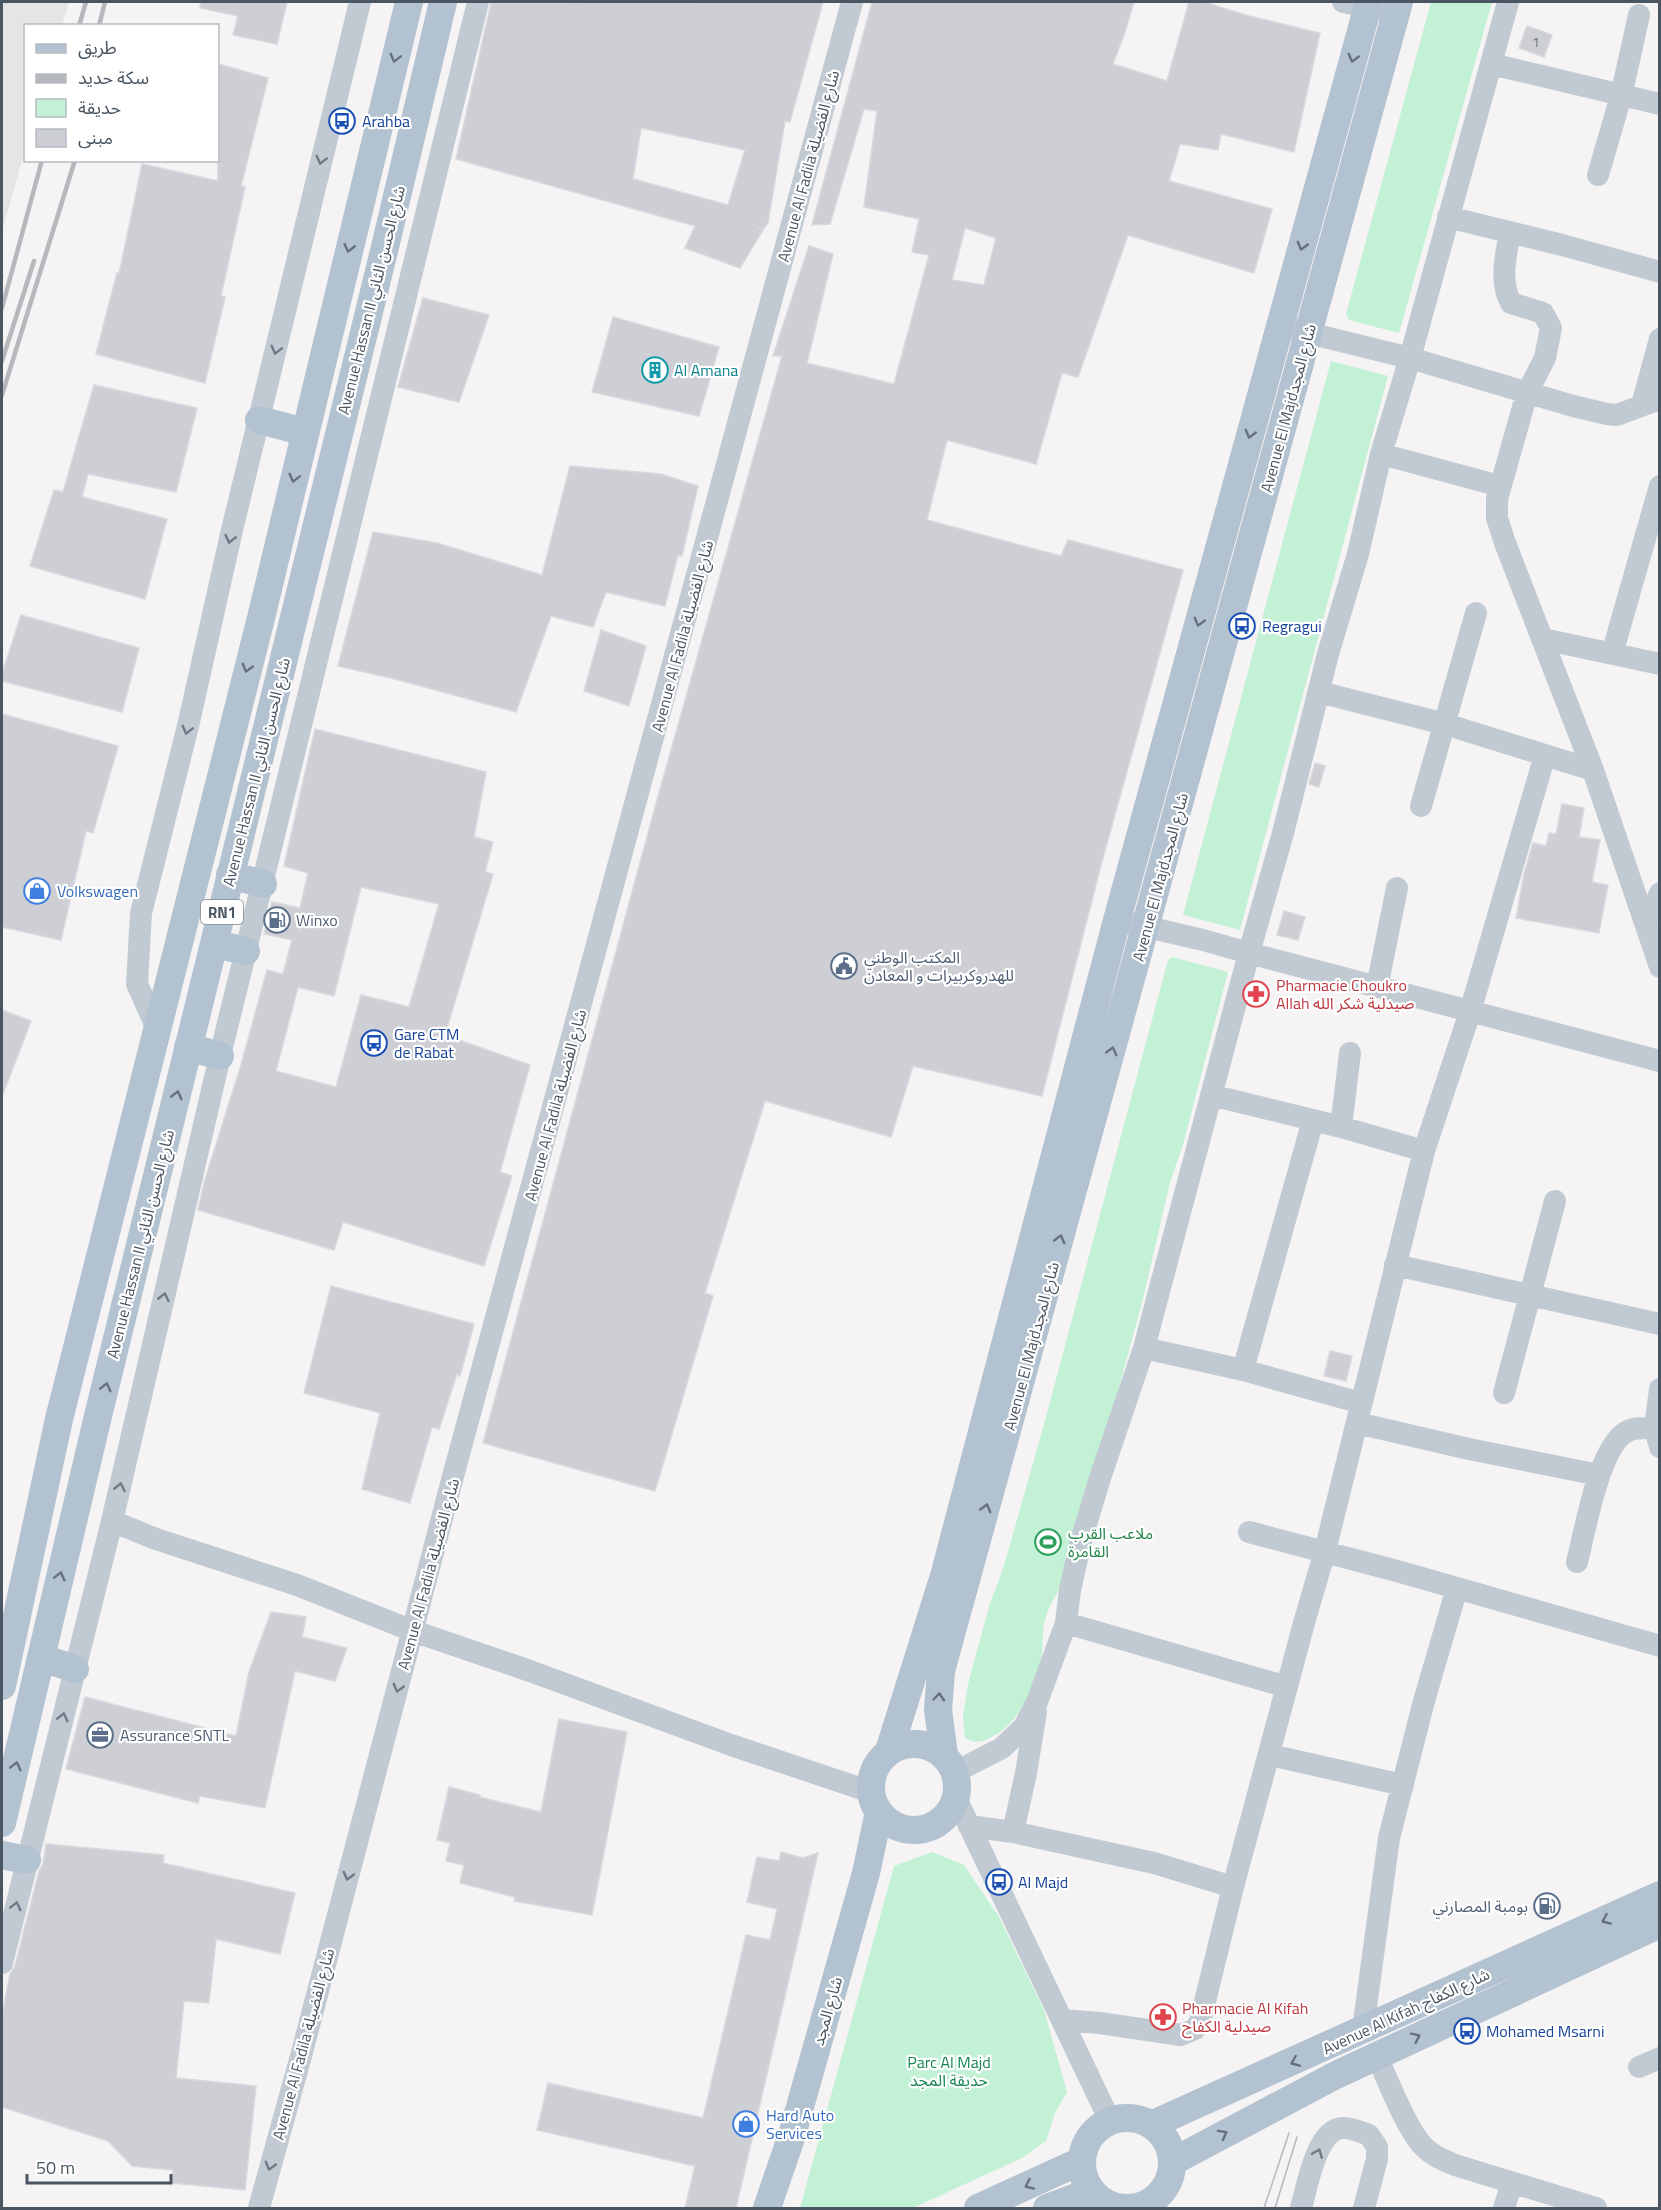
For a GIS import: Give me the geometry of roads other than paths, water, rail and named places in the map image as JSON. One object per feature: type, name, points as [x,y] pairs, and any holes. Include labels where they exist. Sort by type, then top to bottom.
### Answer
[{"type":"main road","name":"Avenue Hassan II شارع الحسن الثاني","points":[[2,1686],[59,1419],[305,432],[408,2]]},
{"type":"main road","name":"Avenue Hassan II شارع الحسن الثاني","points":[[2,1823],[188,1047],[385,247],[442,2]]},
{"type":"main road","name":"Avenue El Majdشارع المجد","points":[[889,1751],[944,1576],[1117,920],[1325,163],[1360,3]]},
{"type":"main road","name":"Avenue El Majdشارع المجد","points":[[952,1775],[938,1710],[941,1671],[1397,7]]},
{"type":"main road","points":[[1325,163],[1353,169]]},
{"type":"main road","points":[[259,420],[305,432]]},
{"type":"main road","points":[[230,875],[263,884]]},
{"type":"main road","points":[[215,944],[246,951]]},
{"type":"main road","points":[[188,1047],[220,1056]]},
{"type":"main road","points":[[42,1658],[75,1670]]},
{"type":"main road","points":[[875,1802],[887,1821],[910,1830],[934,1826],[951,1809],[952,1775],[934,1748],[917,1744],[900,1746],[889,1751]]},
{"type":"main road","name":"شارع المجد","points":[[767,2208],[792,2135],[866,1873],[875,1802],[872,1776],[878,1762],[889,1751]]},
{"type":"main road","name":"Avenue Al Kifah شارع الكفاح","points":[[1152,2125],[1309,2056],[1363,2029],[1659,1895]]},
{"type":"main road","name":"Avenue Al Kifah شارع الكفاح","points":[[1171,2171],[1265,2111],[1376,2055],[1659,1924]]},
{"type":"main road","points":[[1171,2171],[1157,2196],[1149,2202],[1139,2206],[1119,2208],[1106,2203],[1092,2191],[1083,2174],[1083,2150],[1095,2130],[1110,2121],[1131,2118],[1152,2125],[1170,2148],[1175,2208]]},
{"type":"main road","points":[[978,2208],[1082,2161]]},
{"type":"main road","points":[[1047,2208],[1092,2191]]},
{"type":"street","points":[[157,1029],[137,984],[141,913],[188,726],[360,2]]},
{"type":"street","points":[[2,1963],[14,1858],[75,1670],[220,1056],[478,2]]},
{"type":"street","name":"Avenue Al Fadila شارع الفضيلة","points":[[259,2208],[452,1480],[852,2]]},
{"type":"street","points":[[1110,2121],[969,1826],[952,1775],[992,1755],[1024,1726],[1037,1701],[1066,1623],[1070,1590],[1082,1541],[1100,1478],[1144,1348],[1210,1095],[1283,833],[1328,654],[1358,554],[1381,454],[1410,358],[1508,2]]},
{"type":"street","points":[[1360,3],[1397,7]]},
{"type":"street","points":[[1598,175],[1621,96],[1639,15]]},
{"type":"street","points":[[1491,64],[1659,105]]},
{"type":"street","points":[[1448,217],[1659,272]]},
{"type":"street","points":[[1510,232],[1504,267],[1506,294],[1511,303],[1543,313],[1551,328],[1545,358],[1527,393],[1500,486],[1497,518],[1593,770],[1659,967]]},
{"type":"street","points":[[1280,326],[1410,358],[1573,406],[1617,416],[1651,402],[1659,339]]},
{"type":"street","points":[[1381,454],[1500,486]]},
{"type":"street","points":[[1612,654],[1659,486]]},
{"type":"street","points":[[1421,806],[1476,613]]},
{"type":"street","points":[[1543,639],[1659,664]]},
{"type":"street","points":[[1320,692],[1445,724],[1593,770]]},
{"type":"street","points":[[1062,2020],[1181,2035],[1195,2029],[1200,2022],[1233,1887],[1325,1551],[1424,1151],[1470,1012],[1545,755]]},
{"type":"street","points":[[1377,987],[1397,888]]},
{"type":"street","points":[[1646,926],[1659,893]]},
{"type":"street","points":[[1117,920],[1203,940],[1659,1061]]},
{"type":"street","points":[[1341,1127],[1350,1053]]},
{"type":"street","points":[[1210,1095],[1341,1127],[1424,1151]]},
{"type":"street","points":[[1243,1370],[1313,1120]]},
{"type":"street","points":[[1504,1393],[1555,1201]]},
{"type":"street","points":[[1395,1265],[1659,1324]]},
{"type":"street","points":[[1144,1348],[1243,1370],[1359,1413],[1468,1449],[1599,1475]]},
{"type":"street","points":[[1577,1562],[1606,1456],[1617,1440],[1628,1431],[1657,1437],[1659,1389]]},
{"type":"street","points":[[112,1521],[156,1539],[297,1585],[413,1631],[530,1671],[731,1745],[875,1802]]},
{"type":"street","points":[[1249,1532],[1325,1551],[1659,1646]]},
{"type":"street","points":[[1363,2029],[1389,1838],[1424,1701],[1457,1588]]},
{"type":"street","points":[[1066,1623],[1287,1687]]},
{"type":"street","points":[[1013,1832],[1026,1773],[1037,1701]]},
{"type":"street","points":[[1270,1755],[1403,1785]]},
{"type":"street","points":[[969,1826],[1013,1832],[1154,1863],[1233,1887]]},
{"type":"street","points":[[1376,2055],[1413,2133],[1424,2147],[1437,2157],[1455,2165],[1596,2208]]},
{"type":"street","points":[[1639,2067],[1659,2058]]},
{"type":"street","points":[[1301,2208],[1318,2150],[1329,2133],[1342,2128],[1369,2135],[1377,2147],[1377,2159],[1364,2208]]},
{"type":"street","points":[[1504,2208],[1512,2183]]},
{"type":"tram line","points":[[1264,2208],[1289,2133]]},
{"type":"tram line","points":[[1275,2208],[1297,2137]]},
{"type":"railway","points":[[80,24],[86,2]]},
{"type":"railway","points":[[100,24],[105,2]]},
{"type":"railway","points":[[2,308],[41,162]]},
{"type":"railway","points":[[2,395],[74,162]]},
{"type":"railway","points":[[2,361],[34,261]]},
{"type":"place","name":"Arahba","points":[[342,121]]},
{"type":"place","name":"Al Amana","points":[[655,370]]},
{"type":"place","name":"Regragui","points":[[1242,626]]},
{"type":"place","name":"Volkswagen","points":[[37,891]]},
{"type":"place","name":"Winxo","points":[[277,920]]},
{"type":"place","name":"المكتب الوطني للهدروكربيرات و المعادن","points":[[844,966]]},
{"type":"place","name":"Pharmacie Choukro Allah صيدلية شكر الله","points":[[1256,994]]},
{"type":"place","name":"Gare CTM de Rabat","points":[[374,1043]]},
{"type":"place","name":"ملاعب القرب القامرة","points":[[1048,1542]]},
{"type":"place","name":"Assurance SNTL","points":[[100,1735]]},
{"type":"place","name":"Al Majd","points":[[999,1882]]},
{"type":"place","name":"بومبة المصارني","points":[[1547,1906]]},
{"type":"place","name":"Pharmacie Al Kifah صيدلية الكفاح","points":[[1163,2017]]},
{"type":"place","name":"Mohamed Msarni","points":[[1467,2031]]},
{"type":"place","name":"Hard Auto Services","points":[[746,2124]]},
{"type":"park label","name":"Parc Al Majd حديقة المجد","points":[[949,2071]]}]
